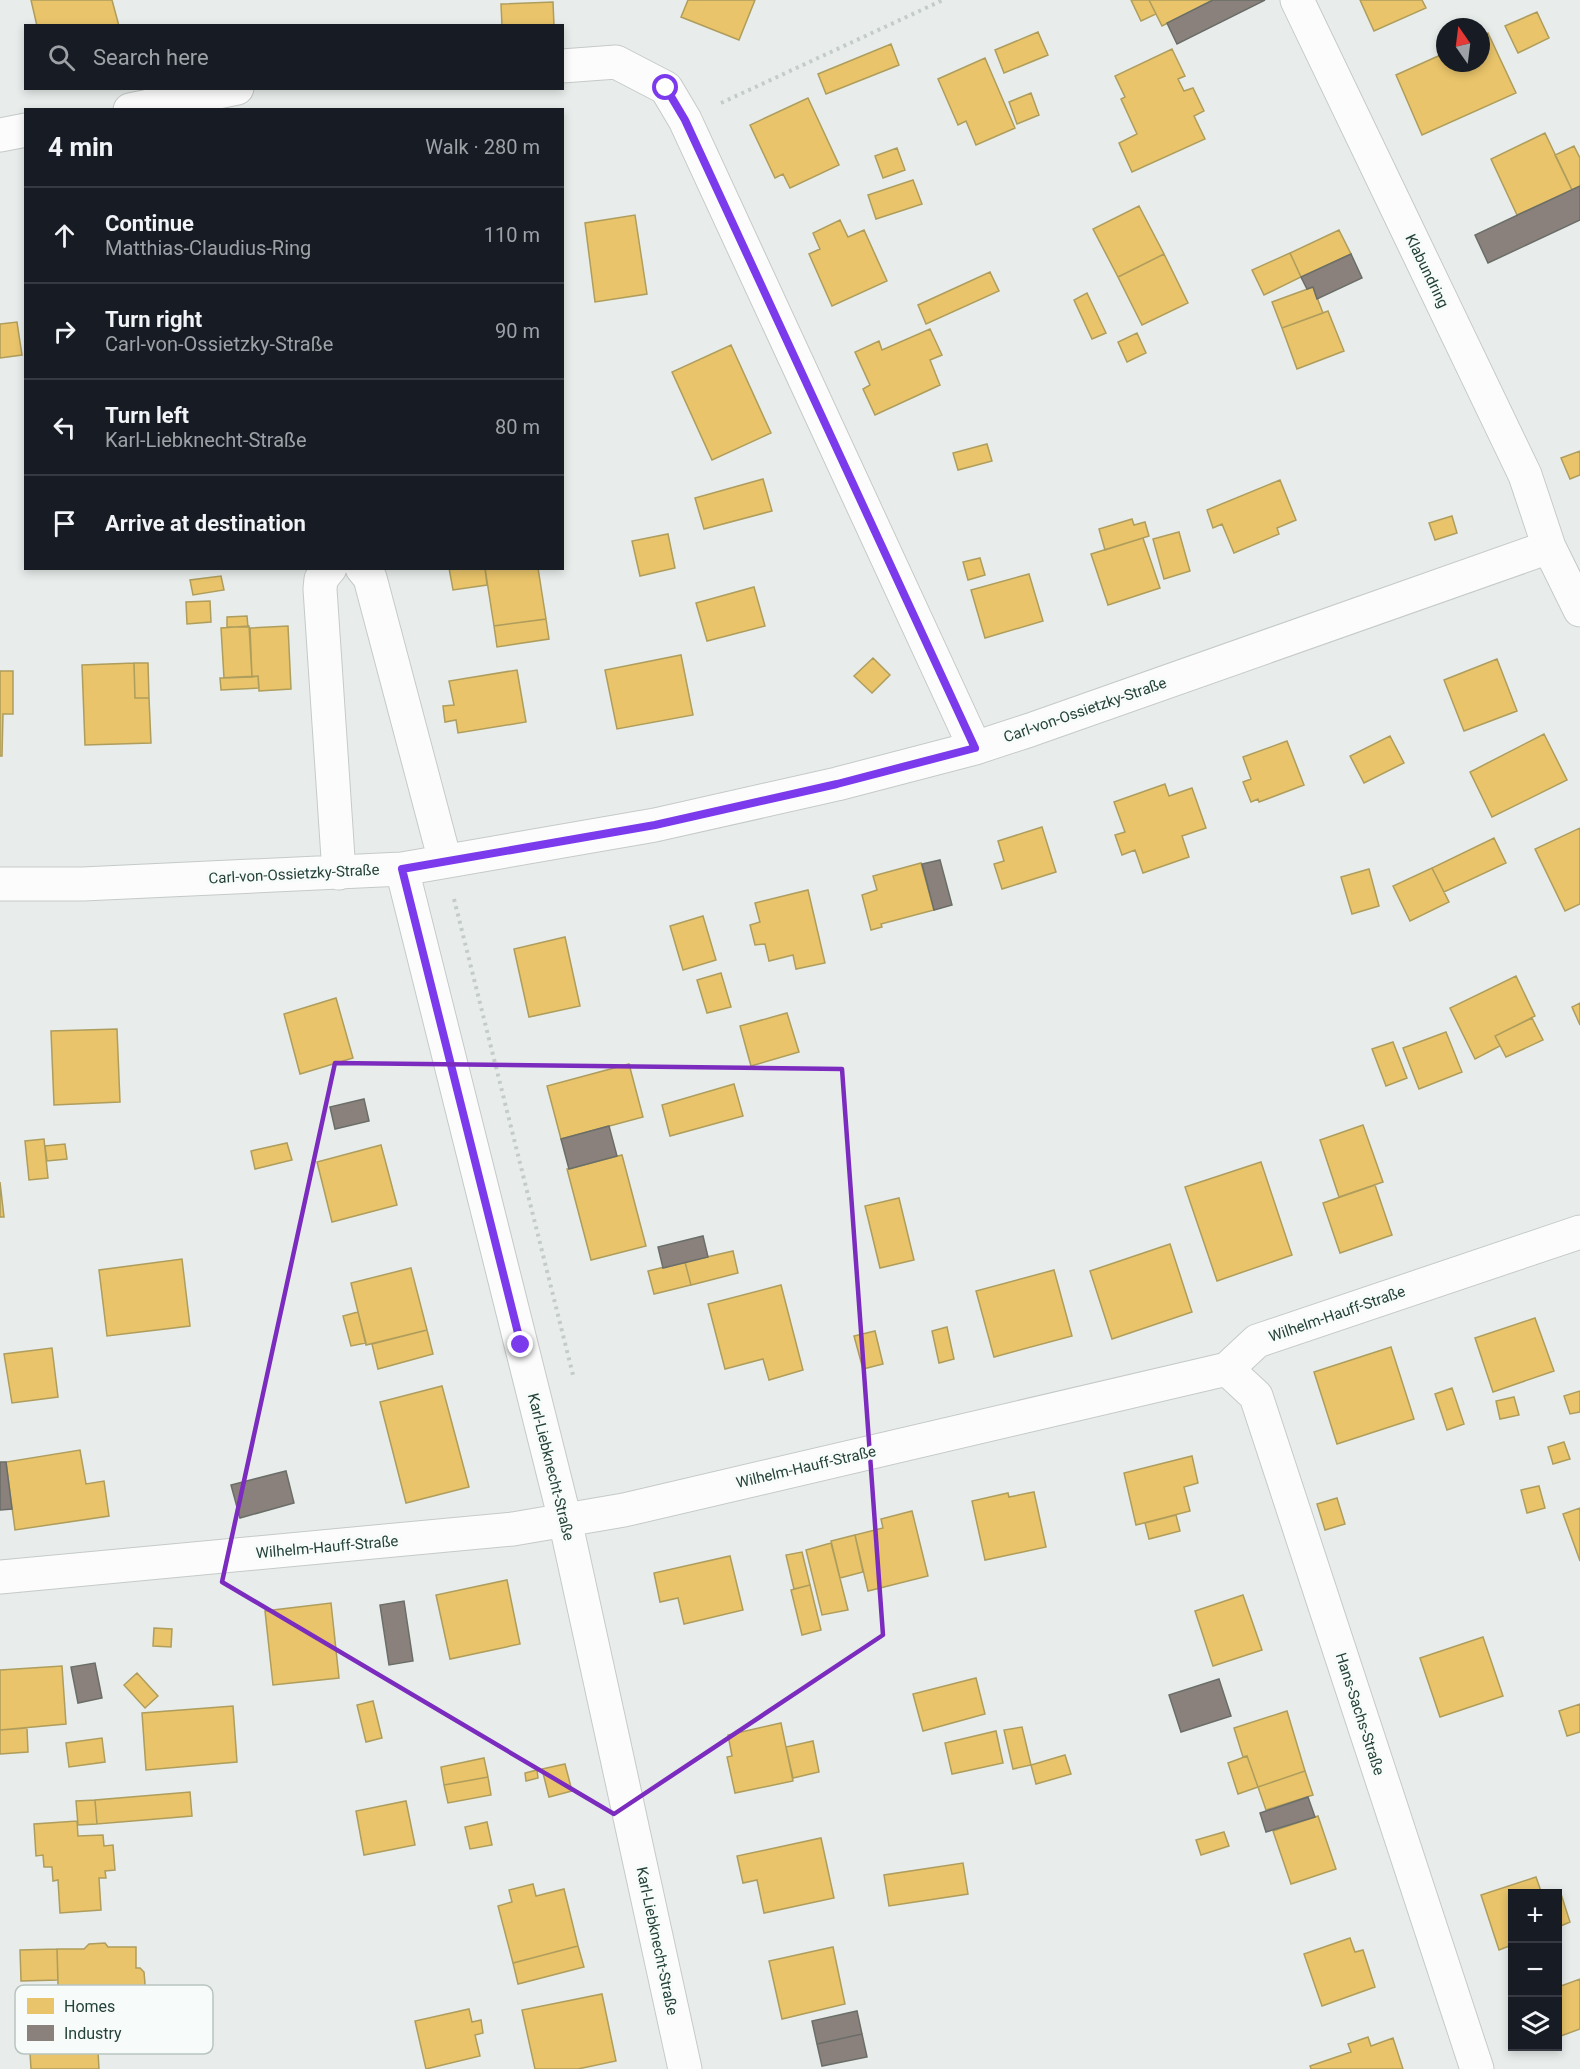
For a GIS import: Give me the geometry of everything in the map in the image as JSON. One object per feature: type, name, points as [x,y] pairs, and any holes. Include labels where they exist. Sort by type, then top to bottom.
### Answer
[{"type":"street","name":"Klabundring","points":[[1297,0],[1525,476],[1549,546],[1580,610]]},
{"type":"street","points":[[564,66],[616,62],[666,88],[685,120],[975,748]]},
{"type":"street","points":[[140,108],[227,90]]},
{"type":"street","points":[[0,135],[24,130]]},
{"type":"street","name":"Carl-von-Ossietzky-Straße","points":[[0,884],[83,884],[402,869],[666,822],[837,784],[975,748],[1549,546]]},
{"type":"street","points":[[328,570],[321,579],[320,589],[339,873]]},
{"type":"street","points":[[364,570],[370,578],[445,861]]},
{"type":"street","name":"Karl-Liebknecht-Straße","points":[[402,869],[565,1520],[686,2069]]},
{"type":"street","name":"Wilhelm-Hauff-Straße","points":[[0,1577],[513,1529],[624,1510],[1227,1369],[1257,1341],[1580,1232]]},
{"type":"street","name":"Hans-Sachs-Straße","points":[[1227,1369],[1256,1396],[1478,2069]]},
{"type":"path","points":[[685,120],[943,0]]},
{"type":"highlighted area","points":[[335,1063],[842,1069],[883,1635],[614,1814],[222,1582]]},
{"type":"building: Homes","points":[[31,0],[112,0],[118,24],[37,24]]},
{"type":"building: Homes","points":[[688,0],[755,0],[739,40],[681,17]]},
{"type":"building: Homes","points":[[1131,0],[1149,0],[1156,14],[1141,21]]},
{"type":"building: Homes","points":[[1149,0],[1213,0],[1162,26]]},
{"type":"building: Homes","points":[[1360,0],[1422,0],[1426,8],[1374,31]]},
{"type":"building: Homes","points":[[553,2],[554,24],[502,24],[501,4]]},
{"type":"building: Homes","points":[[1537,12],[1549,38],[1518,53],[1505,26]]},
{"type":"building: Homes","points":[[1038,32],[1048,55],[1004,73],[995,50]]},
{"type":"building: Homes","points":[[1490,37],[1516,93],[1422,135],[1396,75],[1436,57],[1436,72],[1490,72]]},
{"type":"building: Homes","points":[[891,44],[899,65],[826,94],[818,74]]},
{"type":"building: Homes","points":[[1172,49],[1185,76],[1178,79],[1184,91],[1193,88],[1204,111],[1194,116],[1205,139],[1132,172],[1119,143],[1137,134],[1121,99],[1125,97],[1115,76]]},
{"type":"building: Homes","points":[[985,58],[1015,128],[976,145],[966,121],[958,125],[938,79]]},
{"type":"building: Homes","points":[[1031,93],[1039,115],[1017,124],[1009,102]]},
{"type":"building: Homes","points":[[808,98],[839,165],[790,188],[783,174],[775,178],[750,125]]},
{"type":"building: Homes","points":[[1545,133],[1572,190],[1517,215],[1491,159]]},
{"type":"building: Homes","points":[[1574,146],[1580,158],[1580,186],[1572,190],[1555,155]]},
{"type":"building: Homes","points":[[897,148],[905,170],[883,178],[875,156]]},
{"type":"building: Homes","points":[[913,180],[922,204],[876,219],[868,195]]},
{"type":"building: Homes","points":[[1139,206],[1164,254],[1118,277],[1093,229]]},
{"type":"building: Homes","points":[[635,215],[647,294],[595,302],[585,223]]},
{"type":"building: Homes","points":[[840,220],[848,237],[864,230],[887,281],[832,306],[809,254],[820,249],[813,233]]},
{"type":"building: Homes","points":[[1339,230],[1351,254],[1301,277],[1290,253]]},
{"type":"building: Homes","points":[[1290,253],[1301,277],[1264,295],[1252,270]]},
{"type":"building: Homes","points":[[1164,254],[1188,303],[1142,325],[1118,277]]},
{"type":"building: Homes","points":[[990,272],[999,291],[926,324],[918,305]]},
{"type":"building: Homes","points":[[1313,287],[1323,313],[1282,328],[1272,302]]},
{"type":"building: Homes","points":[[1087,293],[1106,333],[1092,339],[1074,300]]},
{"type":"building: Homes","points":[[1328,311],[1344,351],[1297,369],[1282,328]]},
{"type":"building: Homes","points":[[17,322],[22,355],[0,358],[0,324]]},
{"type":"building: Homes","points":[[930,329],[942,355],[930,360],[940,385],[875,415],[863,389],[870,385],[855,352],[879,341],[882,350]]},
{"type":"building: Homes","points":[[1137,333],[1146,353],[1127,362],[1118,342]]},
{"type":"building: Homes","points":[[731,345],[771,433],[712,460],[672,372]]},
{"type":"building: Homes","points":[[987,444],[992,461],[958,470],[953,453]]},
{"type":"building: Homes","points":[[1580,451],[1580,475],[1570,479],[1561,458]]},
{"type":"building: Homes","points":[[763,479],[772,511],[704,529],[695,498]]},
{"type":"building: Homes","points":[[1280,480],[1296,520],[1277,528],[1279,534],[1234,553],[1222,524],[1213,528],[1207,510]]},
{"type":"building: Homes","points":[[1452,516],[1457,533],[1435,540],[1429,523]]},
{"type":"building: Homes","points":[[1132,519],[1134,525],[1145,522],[1149,536],[1105,550],[1099,529]]},
{"type":"building: Homes","points":[[1179,532],[1190,571],[1164,579],[1153,539]]},
{"type":"building: Homes","points":[[668,534],[675,568],[640,576],[632,541]]},
{"type":"building: Homes","points":[[1143,538],[1160,588],[1108,605],[1091,554]]},
{"type":"building: Homes","points":[[980,558],[985,575],[968,580],[963,562]]},
{"type":"building: Homes","points":[[449,570],[485,570],[487,585],[453,590]]},
{"type":"building: Homes","points":[[485,570],[538,570],[546,619],[494,626]]},
{"type":"building: Homes","points":[[1029,574],[1043,621],[985,638],[971,590]]},
{"type":"building: Homes","points":[[221,576],[224,590],[193,595],[190,580]]},
{"type":"building: Homes","points":[[754,587],[765,626],[707,641],[696,603]]},
{"type":"building: Homes","points":[[210,601],[211,622],[187,624],[186,602]]},
{"type":"building: Homes","points":[[247,616],[248,627],[227,627],[227,617]]},
{"type":"building: Homes","points":[[546,619],[549,639],[497,647],[494,626]]},
{"type":"building: Homes","points":[[249,626],[252,677],[224,678],[221,628]]},
{"type":"building: Homes","points":[[288,626],[291,689],[259,691],[258,676],[252,677],[250,628]]},
{"type":"building: Homes","points":[[681,655],[693,715],[617,729],[605,670]]},
{"type":"building: Homes","points":[[873,658],[890,675],[872,693],[854,676]]},
{"type":"building: Homes","points":[[1497,659],[1517,711],[1464,731],[1444,680]]},
{"type":"building: Homes","points":[[134,663],[135,698],[149,698],[151,743],[85,745],[82,665]]},
{"type":"building: Homes","points":[[134,663],[148,663],[149,698],[135,698]]},
{"type":"building: Homes","points":[[517,670],[526,722],[458,733],[456,720],[445,722],[443,706],[454,705],[449,681]]},
{"type":"building: Homes","points":[[0,671],[13,671],[13,714],[3,714],[2,756],[0,756]]},
{"type":"building: Homes","points":[[258,676],[259,688],[221,690],[220,678]]},
{"type":"building: Homes","points":[[1544,734],[1567,780],[1492,817],[1470,772]]},
{"type":"building: Homes","points":[[1390,736],[1404,763],[1364,783],[1350,756]]},
{"type":"building: Homes","points":[[1287,741],[1304,785],[1259,802],[1258,799],[1251,802],[1243,782],[1251,779],[1243,757]]},
{"type":"building: Homes","points":[[1165,784],[1169,796],[1192,788],[1206,828],[1182,836],[1189,857],[1143,873],[1135,850],[1122,855],[1115,835],[1125,832],[1114,802]]},
{"type":"building: Homes","points":[[1042,827],[1056,872],[1002,889],[994,864],[1004,861],[998,841]]},
{"type":"building: Homes","points":[[1580,828],[1580,904],[1565,911],[1535,849]]},
{"type":"building: Homes","points":[[1494,838],[1506,863],[1444,892],[1432,868]]},
{"type":"building: Homes","points":[[921,863],[934,910],[881,924],[882,927],[871,930],[862,895],[877,890],[873,876]]},
{"type":"building: Homes","points":[[1432,868],[1449,902],[1410,921],[1393,886]]},
{"type":"building: Homes","points":[[1369,869],[1379,906],[1352,914],[1341,877]]},
{"type":"building: Homes","points":[[808,890],[825,963],[796,969],[793,955],[769,961],[765,944],[755,945],[750,925],[760,922],[755,903]]},
{"type":"building: Homes","points":[[703,916],[716,960],[683,970],[670,926]]},
{"type":"building: Homes","points":[[565,937],[580,1006],[529,1017],[514,949]]},
{"type":"building: Homes","points":[[721,973],[731,1007],[707,1013],[697,980]]},
{"type":"building: Homes","points":[[1516,976],[1535,1016],[1495,1036],[1500,1046],[1475,1059],[1450,1008]]},
{"type":"building: Homes","points":[[336,998],[353,1058],[300,1074],[284,1014]]},
{"type":"building: Homes","points":[[1580,1003],[1580,1025],[1572,1007]]},
{"type":"building: Homes","points":[[787,1013],[799,1052],[751,1066],[740,1026]]},
{"type":"building: Homes","points":[[1532,1018],[1543,1040],[1506,1057],[1495,1036]]},
{"type":"building: Homes","points":[[117,1029],[120,1102],[54,1105],[51,1031]]},
{"type":"building: Homes","points":[[1446,1032],[1462,1072],[1419,1089],[1403,1048]]},
{"type":"building: Homes","points":[[1393,1042],[1407,1078],[1386,1086],[1372,1049]]},
{"type":"building: Homes","points":[[629,1064],[643,1117],[561,1139],[547,1086]]},
{"type":"building: Homes","points":[[734,1084],[743,1116],[670,1136],[662,1105]]},
{"type":"building: Homes","points":[[1363,1125],[1383,1182],[1339,1197],[1320,1140]]},
{"type":"building: Homes","points":[[44,1139],[48,1178],[29,1180],[25,1141]]},
{"type":"building: Homes","points":[[287,1143],[292,1160],[255,1169],[251,1151]]},
{"type":"building: Homes","points":[[65,1144],[67,1159],[47,1161],[45,1146]]},
{"type":"building: Homes","points":[[381,1145],[397,1205],[332,1222],[317,1162]]},
{"type":"building: Homes","points":[[622,1155],[646,1246],[591,1260],[567,1169]]},
{"type":"building: Homes","points":[[1261,1162],[1292,1255],[1217,1281],[1185,1187]]},
{"type":"building: Homes","points":[[0,1182],[4,1217],[0,1217]]},
{"type":"building: Homes","points":[[1375,1185],[1392,1235],[1340,1253],[1323,1203]]},
{"type":"building: Homes","points":[[899,1198],[914,1260],[880,1268],[865,1206]]},
{"type":"building: Homes","points":[[1170,1244],[1192,1312],[1112,1339],[1090,1271]]},
{"type":"building: Homes","points":[[733,1251],[738,1273],[691,1285],[685,1262]]},
{"type":"building: Homes","points":[[182,1259],[190,1326],[107,1336],[99,1270]]},
{"type":"building: Homes","points":[[685,1262],[691,1285],[654,1294],[648,1271]]},
{"type":"building: Homes","points":[[411,1268],[427,1330],[366,1345],[351,1283]]},
{"type":"building: Homes","points":[[1054,1270],[1072,1336],[994,1357],[976,1291]]},
{"type":"building: Homes","points":[[781,1285],[803,1370],[769,1380],[763,1359],[725,1369],[708,1304]]},
{"type":"building: Homes","points":[[358,1312],[366,1343],[351,1346],[343,1316]]},
{"type":"building: Homes","points":[[1535,1318],[1554,1371],[1493,1392],[1475,1338]]},
{"type":"building: Homes","points":[[947,1327],[954,1359],[939,1363],[932,1331]]},
{"type":"building: Homes","points":[[427,1330],[433,1354],[378,1369],[372,1344]]},
{"type":"building: Homes","points":[[875,1331],[883,1364],[863,1369],[854,1336]]},
{"type":"building: Homes","points":[[1391,1347],[1414,1419],[1337,1444],[1314,1372]]},
{"type":"building: Homes","points":[[52,1348],[58,1397],[12,1403],[4,1354]]},
{"type":"building: Homes","points":[[442,1386],[469,1487],[406,1503],[380,1402]]},
{"type":"building: Homes","points":[[1452,1388],[1464,1424],[1447,1430],[1435,1394]]},
{"type":"building: Homes","points":[[1580,1391],[1580,1412],[1570,1414],[1564,1396]]},
{"type":"building: Homes","points":[[1514,1397],[1519,1415],[1500,1419],[1496,1401]]},
{"type":"building: Homes","points":[[1564,1442],[1570,1459],[1553,1464],[1548,1447]]},
{"type":"building: Homes","points":[[80,1450],[86,1484],[104,1481],[109,1516],[15,1530],[6,1462]]},
{"type":"building: Homes","points":[[1192,1456],[1198,1483],[1184,1487],[1190,1511],[1136,1525],[1124,1473]]},
{"type":"building: Homes","points":[[1539,1486],[1545,1508],[1527,1513],[1521,1490]]},
{"type":"building: Homes","points":[[1034,1492],[1046,1547],[985,1560],[972,1501],[1008,1493],[1009,1497]]},
{"type":"building: Homes","points":[[1337,1498],[1345,1524],[1325,1530],[1317,1504]]},
{"type":"building: Homes","points":[[1580,1508],[1580,1561],[1563,1514]]},
{"type":"building: Homes","points":[[912,1511],[928,1576],[868,1591],[855,1535],[883,1528],[881,1519]]},
{"type":"building: Homes","points":[[1176,1515],[1180,1531],[1149,1539],[1145,1523]]},
{"type":"building: Homes","points":[[855,1535],[863,1572],[840,1578],[831,1541]]},
{"type":"building: Homes","points":[[831,1543],[848,1610],[822,1615],[806,1550]]},
{"type":"building: Homes","points":[[802,1552],[810,1585],[794,1589],[786,1555]]},
{"type":"building: Homes","points":[[730,1556],[743,1610],[684,1624],[678,1598],[660,1602],[654,1573]]},
{"type":"building: Homes","points":[[507,1580],[520,1644],[450,1659],[436,1595]]},
{"type":"building: Homes","points":[[810,1585],[821,1630],[802,1635],[791,1590]]},
{"type":"building: Homes","points":[[1243,1595],[1262,1650],[1213,1666],[1195,1611]]},
{"type":"building: Homes","points":[[331,1603],[339,1678],[273,1685],[265,1611]]},
{"type":"building: Homes","points":[[154,1628],[172,1629],[171,1647],[153,1646]]},
{"type":"building: Homes","points":[[1483,1637],[1503,1696],[1440,1717],[1420,1658]]},
{"type":"building: Homes","points":[[62,1666],[66,1724],[0,1730],[0,1670]]},
{"type":"building: Homes","points":[[137,1673],[158,1696],[145,1708],[124,1685]]},
{"type":"building: Homes","points":[[976,1678],[985,1714],[923,1731],[913,1694]]},
{"type":"building: Homes","points":[[373,1701],[382,1738],[366,1742],[357,1705]]},
{"type":"building: Homes","points":[[1580,1704],[1580,1732],[1567,1736],[1559,1711]]},
{"type":"building: Homes","points":[[233,1706],[237,1762],[146,1770],[142,1713]]},
{"type":"building: Homes","points":[[1287,1711],[1305,1771],[1258,1787],[1247,1756],[1243,1757],[1234,1728]]},
{"type":"building: Homes","points":[[781,1723],[793,1781],[735,1793],[727,1757],[732,1756],[728,1735]]},
{"type":"building: Homes","points":[[1022,1727],[1031,1765],[1013,1769],[1004,1730]]},
{"type":"building: Homes","points":[[27,1728],[28,1752],[0,1754],[0,1730]]},
{"type":"building: Homes","points":[[996,1731],[1003,1763],[952,1774],[945,1743]]},
{"type":"building: Homes","points":[[102,1738],[105,1762],[69,1767],[66,1743]]},
{"type":"building: Homes","points":[[813,1741],[819,1772],[793,1778],[786,1747]]},
{"type":"building: Homes","points":[[1065,1755],[1071,1774],[1036,1784],[1031,1765]]},
{"type":"building: Homes","points":[[1247,1756],[1258,1787],[1238,1794],[1228,1763]]},
{"type":"building: Homes","points":[[484,1758],[488,1777],[444,1785],[441,1767]]},
{"type":"building: Homes","points":[[565,1764],[572,1791],[549,1797],[542,1769]]},
{"type":"building: Homes","points":[[537,1770],[538,1778],[526,1781],[525,1773]]},
{"type":"building: Homes","points":[[1305,1771],[1313,1795],[1266,1810],[1258,1787]]},
{"type":"building: Homes","points":[[488,1777],[491,1795],[448,1803],[444,1785]]},
{"type":"building: Homes","points":[[190,1792],[192,1816],[97,1824],[95,1800]]},
{"type":"building: Homes","points":[[95,1800],[97,1824],[78,1825],[76,1801]]},
{"type":"building: Homes","points":[[406,1801],[415,1845],[364,1855],[356,1811]]},
{"type":"building: Homes","points":[[1318,1816],[1336,1869],[1291,1884],[1273,1831]]},
{"type":"building: Homes","points":[[77,1821],[78,1836],[103,1835],[104,1846],[113,1845],[115,1870],[105,1871],[106,1878],[99,1878],[101,1910],[60,1913],[58,1880],[53,1881],[52,1867],[44,1867],[43,1855],[36,1856],[34,1824]]},
{"type":"building: Homes","points":[[487,1822],[492,1845],[470,1849],[465,1827]]},
{"type":"building: Homes","points":[[1224,1832],[1229,1846],[1201,1855],[1196,1840]]},
{"type":"building: Homes","points":[[821,1838],[834,1898],[764,1913],[757,1880],[743,1883],[737,1856]]},
{"type":"building: Homes","points":[[963,1863],[968,1894],[889,1906],[884,1875]]},
{"type":"building: Homes","points":[[1536,1877],[1540,1889],[1508,1889],[1508,1947],[1499,1950],[1481,1895]]},
{"type":"building: Homes","points":[[533,1884],[536,1896],[564,1889],[578,1946],[513,1963],[498,1906],[512,1902],[509,1890]]},
{"type":"building: Homes","points":[[1562,1897],[1570,1922],[1562,1925]]},
{"type":"building: Homes","points":[[1350,1938],[1355,1952],[1363,1950],[1375,1987],[1322,2006],[1304,1954]]},
{"type":"building: Homes","points":[[105,1943],[108,1947],[136,1947],[136,1968],[144,1972],[145,1985],[58,1985],[57,1949],[84,1949],[89,1944]]},
{"type":"building: Homes","points":[[578,1946],[584,1967],[518,1984],[513,1963]]},
{"type":"building: Homes","points":[[833,1947],[845,2004],[782,2019],[769,1961]]},
{"type":"building: Homes","points":[[57,1949],[58,1980],[21,1981],[20,1950]]},
{"type":"building: Homes","points":[[1580,1979],[1580,2029],[1562,2036],[1562,1997],[1562,1986]]},
{"type":"building: Homes","points":[[602,1994],[616,2061],[578,2069],[535,2069],[522,2010]]},
{"type":"building: Homes","points":[[469,2009],[472,2022],[481,2020],[483,2033],[475,2035],[480,2056],[426,2069],[415,2021]]},
{"type":"building: Homes","points":[[1368,2037],[1371,2046],[1393,2038],[1403,2069],[1311,2069],[1310,2066],[1351,2052],[1348,2044]]},
{"type":"building: Homes","points":[[30,2054],[98,2054],[99,2069],[31,2069]]},
{"type":"building: Industry","points":[[1213,0],[1265,0],[1177,44],[1167,23]]},
{"type":"building: Industry","points":[[1580,186],[1580,220],[1488,263],[1475,235]]},
{"type":"building: Industry","points":[[1351,254],[1362,278],[1317,299],[1313,287],[1307,289],[1301,277]]},
{"type":"building: Industry","points":[[940,860],[952,905],[934,910],[922,864]]},
{"type":"building: Industry","points":[[364,1099],[369,1121],[335,1129],[330,1107]]},
{"type":"building: Industry","points":[[609,1126],[617,1156],[569,1169],[561,1139]]},
{"type":"building: Industry","points":[[703,1236],[708,1257],[663,1268],[658,1247]]},
{"type":"building: Industry","points":[[0,1462],[6,1462],[12,1509],[0,1510]]},
{"type":"building: Industry","points":[[286,1471],[294,1503],[240,1518],[231,1485]]},
{"type":"building: Industry","points":[[404,1601],[413,1661],[389,1665],[380,1605]]},
{"type":"building: Industry","points":[[95,1663],[102,1698],[78,1703],[71,1667]]},
{"type":"building: Industry","points":[[1219,1679],[1231,1716],[1181,1732],[1169,1695]]},
{"type":"building: Industry","points":[[1308,1797],[1315,1817],[1266,1832],[1260,1813]]},
{"type":"building: Industry","points":[[857,2011],[862,2034],[817,2044],[812,2021]]},
{"type":"building: Industry","points":[[862,2034],[867,2057],[822,2066],[817,2044]]},
{"type":"route","points":[[521,1345],[402,869],[655,825],[837,784],[975,748],[685,120],[666,88]]}]
